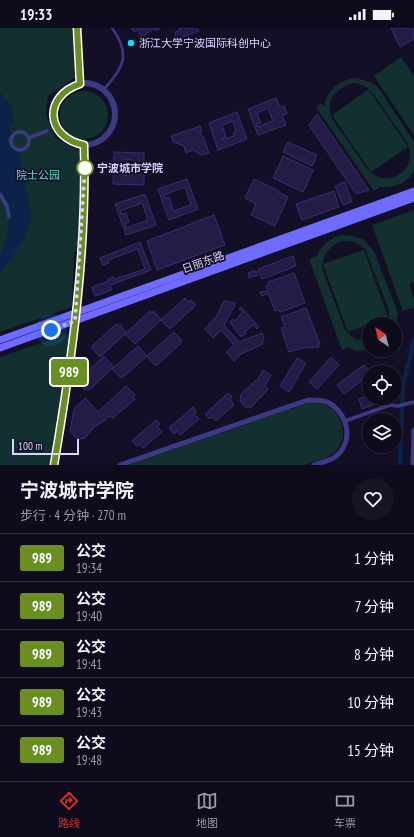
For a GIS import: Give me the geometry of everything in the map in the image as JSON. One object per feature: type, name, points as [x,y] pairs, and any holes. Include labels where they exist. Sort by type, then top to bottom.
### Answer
[{"type":"main road","name":"日丽东路","points":[[0,340],[414,191]]},
{"type":"main road","name":"日丽东路","points":[[0,348],[414,198]]},
{"type":"street","points":[[77,28],[80,84]]},
{"type":"street","points":[[80,84],[90,84],[103,90],[113,102],[115,112],[114,122],[110,132],[103,139],[94,144],[84,145],[72,143],[63,137],[56,127],[53,116],[55,105],[60,95],[69,87],[80,84]]},
{"type":"street","points":[[28,138],[47,131]]},
{"type":"street","points":[[16,133],[25,133],[28,138],[27,146],[23,150],[17,150],[11,144],[12,138],[16,133]]},
{"type":"street","points":[[54,465],[65,399],[76,312],[82,233],[84,145]]},
{"type":"street","points":[[0,194],[7,206],[9,217]]},
{"type":"street","points":[[120,465],[308,400],[326,401],[338,409],[346,420],[347,432],[345,442],[334,458],[314,465]]},
{"type":"street","points":[[347,421],[390,405],[398,406],[414,402]]},
{"type":"street","points":[[412,465],[414,430]]},
{"type":"lane","points":[[103,90],[120,71],[123,62],[124,55],[121,44],[112,28]]},
{"type":"green space","name":"院士公园","points":[[0,28],[72,28],[76,77],[48,96],[46,114],[55,138],[82,152],[78,251],[74,252],[72,307],[0,332]]},
{"type":"green space","points":[[401,57],[414,76],[414,135],[374,76]]},
{"type":"green space","points":[[356,78],[370,82],[378,87],[414,142],[414,171],[411,176],[401,184],[390,187],[380,187],[374,191],[316,107],[321,103],[324,107],[331,90],[339,83]],"holes":[[[355,83],[369,89],[332,115],[371,172],[408,147],[369,90],[371,91],[407,142],[409,149],[410,159],[408,165],[400,174],[392,178],[380,178],[372,174],[363,164],[332,118],[330,105],[334,95],[343,87]]]},
{"type":"green space","points":[[84,91],[93,93],[101,98],[106,106],[108,115],[106,124],[101,132],[93,137],[84,139],[75,137],[67,132],[62,124],[60,115],[62,106],[67,98],[75,93]]},
{"type":"green space","points":[[414,210],[414,282],[409,284],[414,299],[414,307],[403,311],[372,225]]},
{"type":"green space","points":[[341,235],[363,239],[374,251],[398,313],[397,317],[389,317],[389,310],[365,249],[350,241],[343,241],[331,247],[323,260],[322,268],[345,330],[355,339],[362,340],[362,351],[355,351],[349,347],[342,350],[309,259],[317,256],[326,243]]},
{"type":"green space","points":[[364,250],[388,317],[362,317],[362,327],[348,332],[323,264]]},
{"type":"green space","points":[[70,333],[53,465],[0,465],[0,357]]},
{"type":"green space","points":[[308,403],[324,404],[331,408],[336,413],[342,427],[342,441],[339,447],[334,453],[320,460],[304,465],[128,465]]},
{"type":"water","points":[[0,92],[10,106],[14,116],[15,122],[10,125],[11,133],[7,141],[12,149],[19,151],[31,215],[23,239],[0,274],[0,256],[6,241],[9,223],[8,210],[0,195]]},
{"type":"building","points":[[131,28],[139,28],[141,30],[143,28],[154,28],[144,36],[146,38],[144,40],[137,30],[134,32]]},
{"type":"building","points":[[179,28],[197,28],[199,31],[177,39],[175,32],[180,31]]},
{"type":"building","points":[[391,28],[414,28],[414,39],[400,47]]},
{"type":"building","points":[[276,98],[280,107],[284,106],[287,114],[282,115],[286,125],[258,135],[248,109]],"holes":[[[268,108],[273,121],[257,127],[256,124],[261,123],[257,113]]]},
{"type":"building","points":[[237,112],[247,139],[218,150],[209,123]],"holes":[[[233,121],[236,131],[233,133],[234,136],[221,139],[226,137],[222,125]]]},
{"type":"building","points":[[317,114],[369,190],[356,194],[309,125]]},
{"type":"building","points":[[200,126],[202,131],[200,132],[209,153],[202,155],[193,150],[186,153],[184,146],[173,142],[171,136]]},
{"type":"building","points":[[288,142],[317,155],[312,166],[283,152]]},
{"type":"building","points":[[114,152],[144,153],[144,185],[113,184]],"holes":[[[123,159],[134,160],[134,171],[131,171],[130,176],[122,175]]]},
{"type":"building","points":[[283,156],[313,170],[303,192],[273,178]]},
{"type":"building","points":[[187,179],[198,209],[169,220],[158,189]],"holes":[[[185,187],[191,205],[173,211],[169,197],[165,198],[164,195]]]},
{"type":"building","points":[[254,179],[288,197],[275,226],[251,215],[256,204],[245,198]]},
{"type":"building","points":[[345,182],[352,202],[343,205],[335,186]]},
{"type":"building","points":[[334,191],[339,207],[302,220],[296,204]]},
{"type":"building","points":[[145,194],[156,225],[126,235],[115,204]],"holes":[[[142,203],[148,220],[126,228],[125,224],[129,222],[126,213],[121,214],[120,211]]]},
{"type":"building","points":[[214,215],[225,245],[157,270],[147,241]]},
{"type":"building","points":[[140,242],[151,270],[110,285],[112,290],[95,296],[92,287],[109,281],[108,279],[114,277],[115,279],[145,269],[138,249],[108,260],[109,263],[103,265],[100,258]]},
{"type":"building","points":[[293,256],[296,266],[262,279],[258,269]]},
{"type":"building","points":[[256,271],[258,275],[249,278],[248,273]]},
{"type":"building","points":[[294,273],[305,303],[280,312],[279,310],[275,311],[268,293],[262,296],[260,292],[268,291],[266,286],[269,285],[268,282]]},
{"type":"building","points":[[185,298],[189,302],[191,300],[195,304],[194,307],[170,329],[161,320]]},
{"type":"building","points":[[224,301],[236,303],[224,325],[239,342],[262,333],[264,340],[262,341],[263,344],[241,354],[234,361],[226,352],[234,345],[221,330],[213,338],[205,329],[216,317]]},
{"type":"building","points":[[241,307],[259,327],[257,329],[254,324],[245,332],[246,333],[243,336],[240,336],[230,322],[233,319],[235,321],[243,311],[239,309]]},
{"type":"building","points":[[306,308],[320,344],[318,344],[319,347],[303,348],[289,352],[281,328],[285,327],[281,317]]},
{"type":"building","points":[[150,311],[152,313],[154,311],[161,320],[135,344],[125,334]]},
{"type":"building","points":[[116,324],[118,326],[120,324],[126,333],[100,357],[92,346]]},
{"type":"building","points":[[174,332],[182,341],[181,343],[157,365],[154,365],[147,356]]},
{"type":"building","points":[[138,346],[147,356],[123,377],[120,377],[112,369]]},
{"type":"building","points":[[104,356],[114,367],[89,390],[85,390],[82,386],[84,384],[79,379]]},
{"type":"building","points":[[331,357],[339,365],[317,389],[309,382]]},
{"type":"building","points":[[297,358],[306,363],[289,392],[280,386]]},
{"type":"building","points":[[362,366],[362,380],[344,394],[337,385]]},
{"type":"building","points":[[263,370],[271,375],[265,386],[268,389],[250,408],[249,406],[246,408],[240,401],[241,394],[255,381],[257,381]]},
{"type":"building","points":[[126,386],[135,395],[133,397],[135,399],[113,418],[108,416],[104,421],[94,427],[85,438],[77,439],[70,431],[74,409],[85,398],[98,412]]},
{"type":"building","points":[[228,393],[232,397],[230,399],[234,405],[216,421],[212,417],[210,419],[205,414]]},
{"type":"building","points":[[362,398],[362,405],[373,405],[362,409],[359,399]]},
{"type":"building","points":[[193,407],[196,412],[194,414],[199,419],[180,435],[177,431],[174,434],[169,428]]},
{"type":"building","points":[[156,420],[160,424],[157,426],[162,432],[143,448],[140,444],[137,446],[132,441]]},
{"type":"waterway","points":[[400,465],[403,386],[414,340]]},
{"type":"bus line","name":"989","points":[[54,465],[65,399],[78,298],[85,168],[84,145],[72,143],[63,137],[56,127],[53,116],[55,105],[60,95],[69,87],[80,84],[80,52],[77,28]]},
{"type":"place","name":"浙江大学宁波国际科创中心","points":[[131,43]]},
{"type":"place","name":"宁波城市学院","points":[[85,168]]},
{"type":"route","points":[[51,330],[75,321],[78,298],[85,168]]}]
